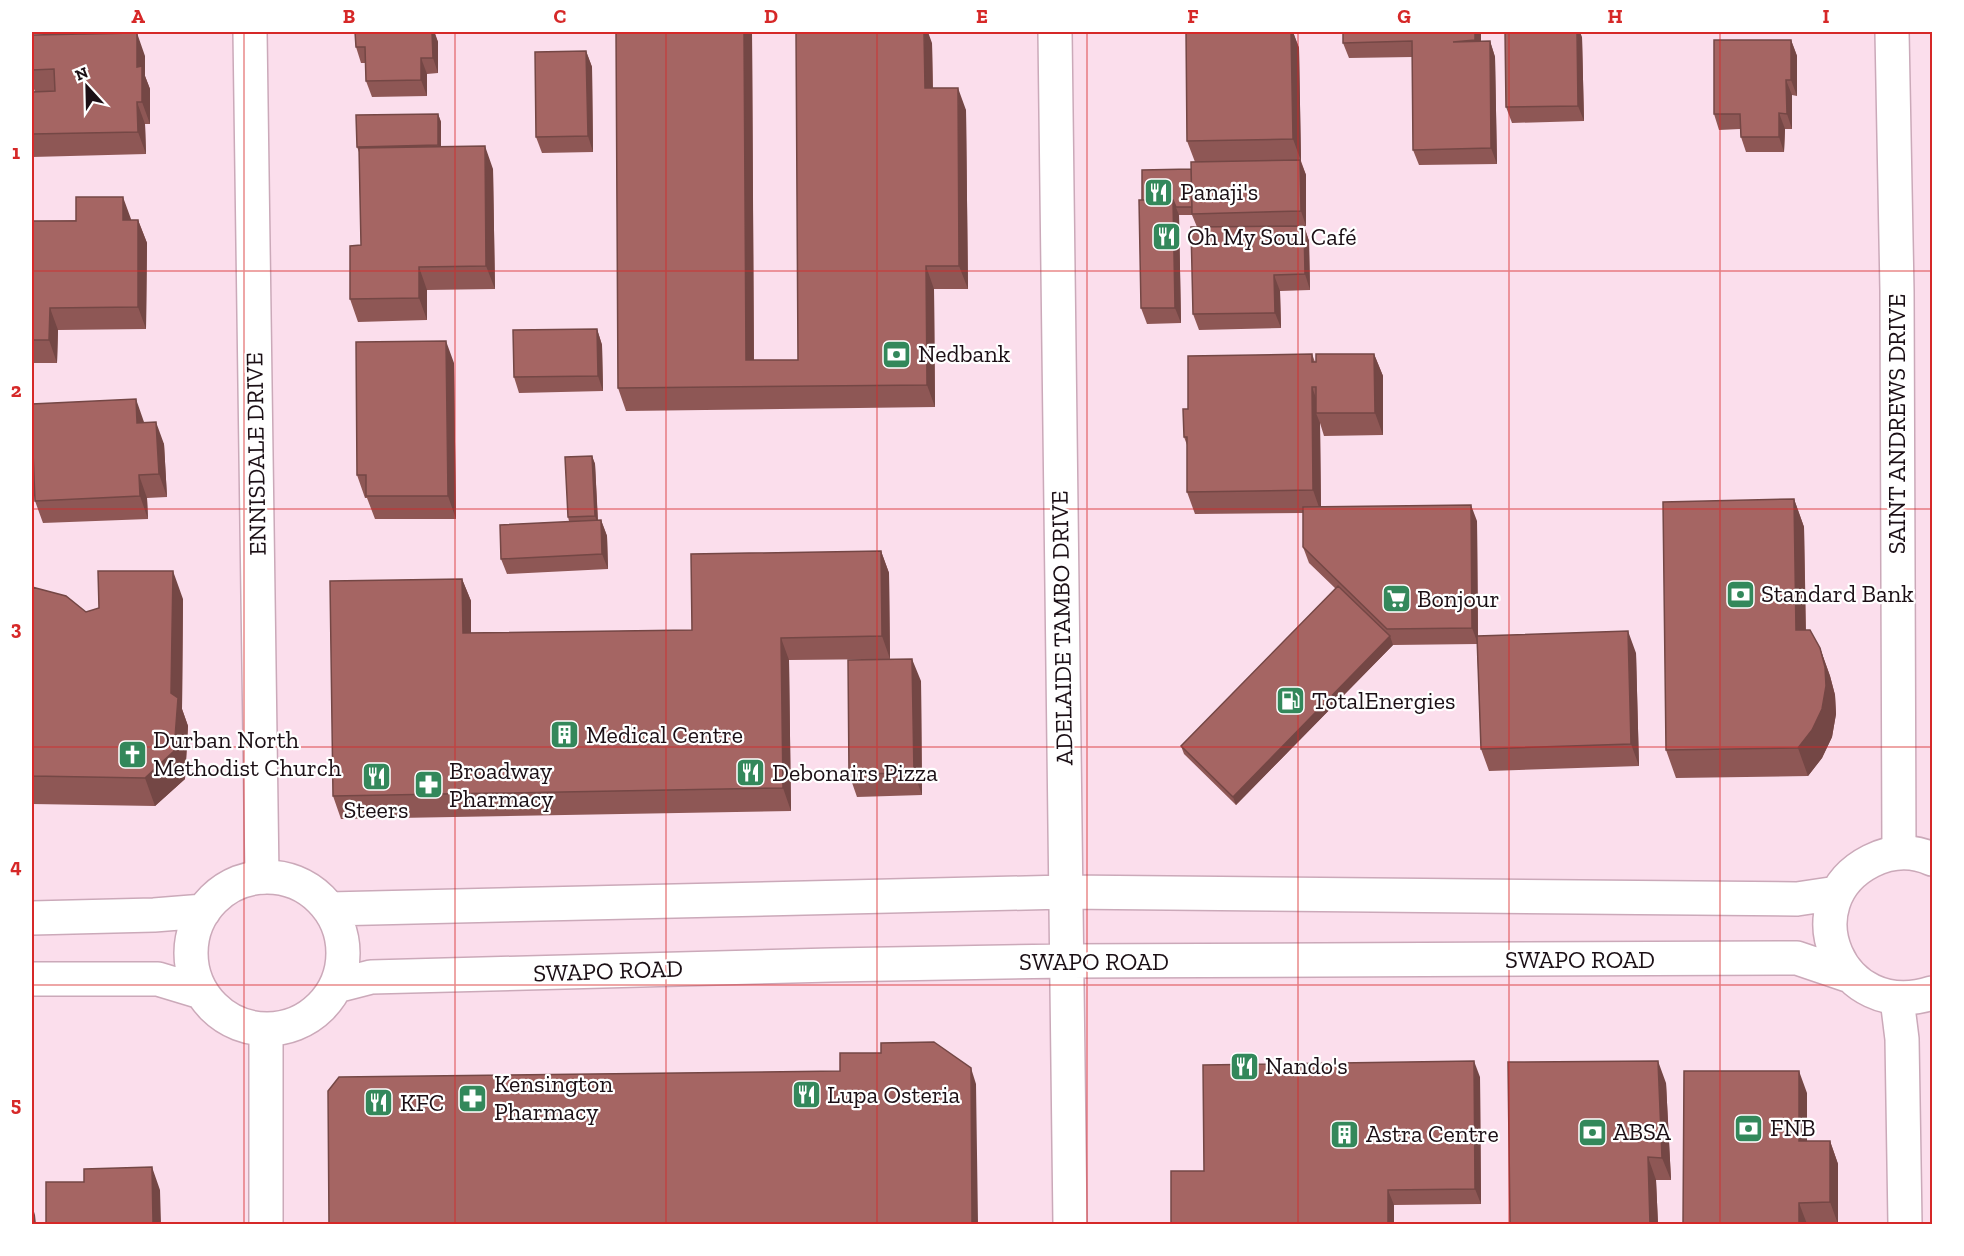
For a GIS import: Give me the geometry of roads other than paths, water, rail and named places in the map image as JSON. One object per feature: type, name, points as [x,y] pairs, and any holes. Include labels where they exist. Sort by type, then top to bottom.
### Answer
[{"type":"street","name":"ENNISDALE DRIVE","points":[[250,32],[262,877]]},
{"type":"street","name":"ADELAIDE TAMBO DRIVE","points":[[1055,32],[1070,1224]]},
{"type":"street","name":"SAINT ANDREWS DRIVE","points":[[1892,32],[1897,291],[1899,852]]},
{"type":"street","points":[[1932,859],[1922,855],[1899,852],[1881,856],[1863,865],[1848,878],[1837,893],[1831,915],[1831,936],[1837,958],[1850,976],[1864,987],[1880,995],[1897,999],[1915,998],[1932,993]]},
{"type":"street","points":[[262,877],[282,879],[300,885],[316,895],[329,909],[338,927],[343,946],[342,967],[336,986],[319,1009],[294,1024],[266,1030],[240,1025],[218,1012],[201,992],[192,965],[192,937],[204,911],[220,894],[230,888],[262,877]]},
{"type":"street","points":[[329,909],[1065,892],[1797,899],[1837,893]]},
{"type":"street","points":[[32,918],[154,915],[204,911]]},
{"type":"street","name":"SWAPO ROAD","points":[[336,986],[371,977],[1067,961],[1797,958],[1850,976]]},
{"type":"street","points":[[32,979],[158,979],[201,992]]},
{"type":"street","points":[[1897,999],[1902,1039],[1905,1224]]},
{"type":"street","points":[[266,1030],[266,1224]]},
{"type":"place","name":"Panaji's","points":[[1159,192]]},
{"type":"place","name":"Oh My Soul Café","points":[[1166,237]]},
{"type":"place","name":"Nedbank","points":[[897,354]]},
{"type":"place","name":"Standard Bank","points":[[1740,594]]},
{"type":"place","name":"Bonjour","points":[[1396,599]]},
{"type":"place","name":"TotalEnergies","points":[[1291,701]]},
{"type":"place","name":"Medical Centre","points":[[565,735]]},
{"type":"place","name":"Durban North Methodist Church","points":[[132,754]]},
{"type":"place","name":"Debonairs Pizza","points":[[751,773]]},
{"type":"place","name":"Steers","points":[[376,777]]},
{"type":"place","name":"Broadway Pharmacy","points":[[428,785]]},
{"type":"place","name":"Nando's","points":[[1244,1066]]},
{"type":"place","name":"Lupa Osteria","points":[[806,1095]]},
{"type":"place","name":"Kensington Pharmacy","points":[[473,1098]]},
{"type":"place","name":"KFC","points":[[379,1103]]},
{"type":"place","name":"FNB","points":[[1749,1128]]},
{"type":"place","name":"ABSA","points":[[1592,1132]]},
{"type":"place","name":"Astra Centre","points":[[1345,1134]]}]
